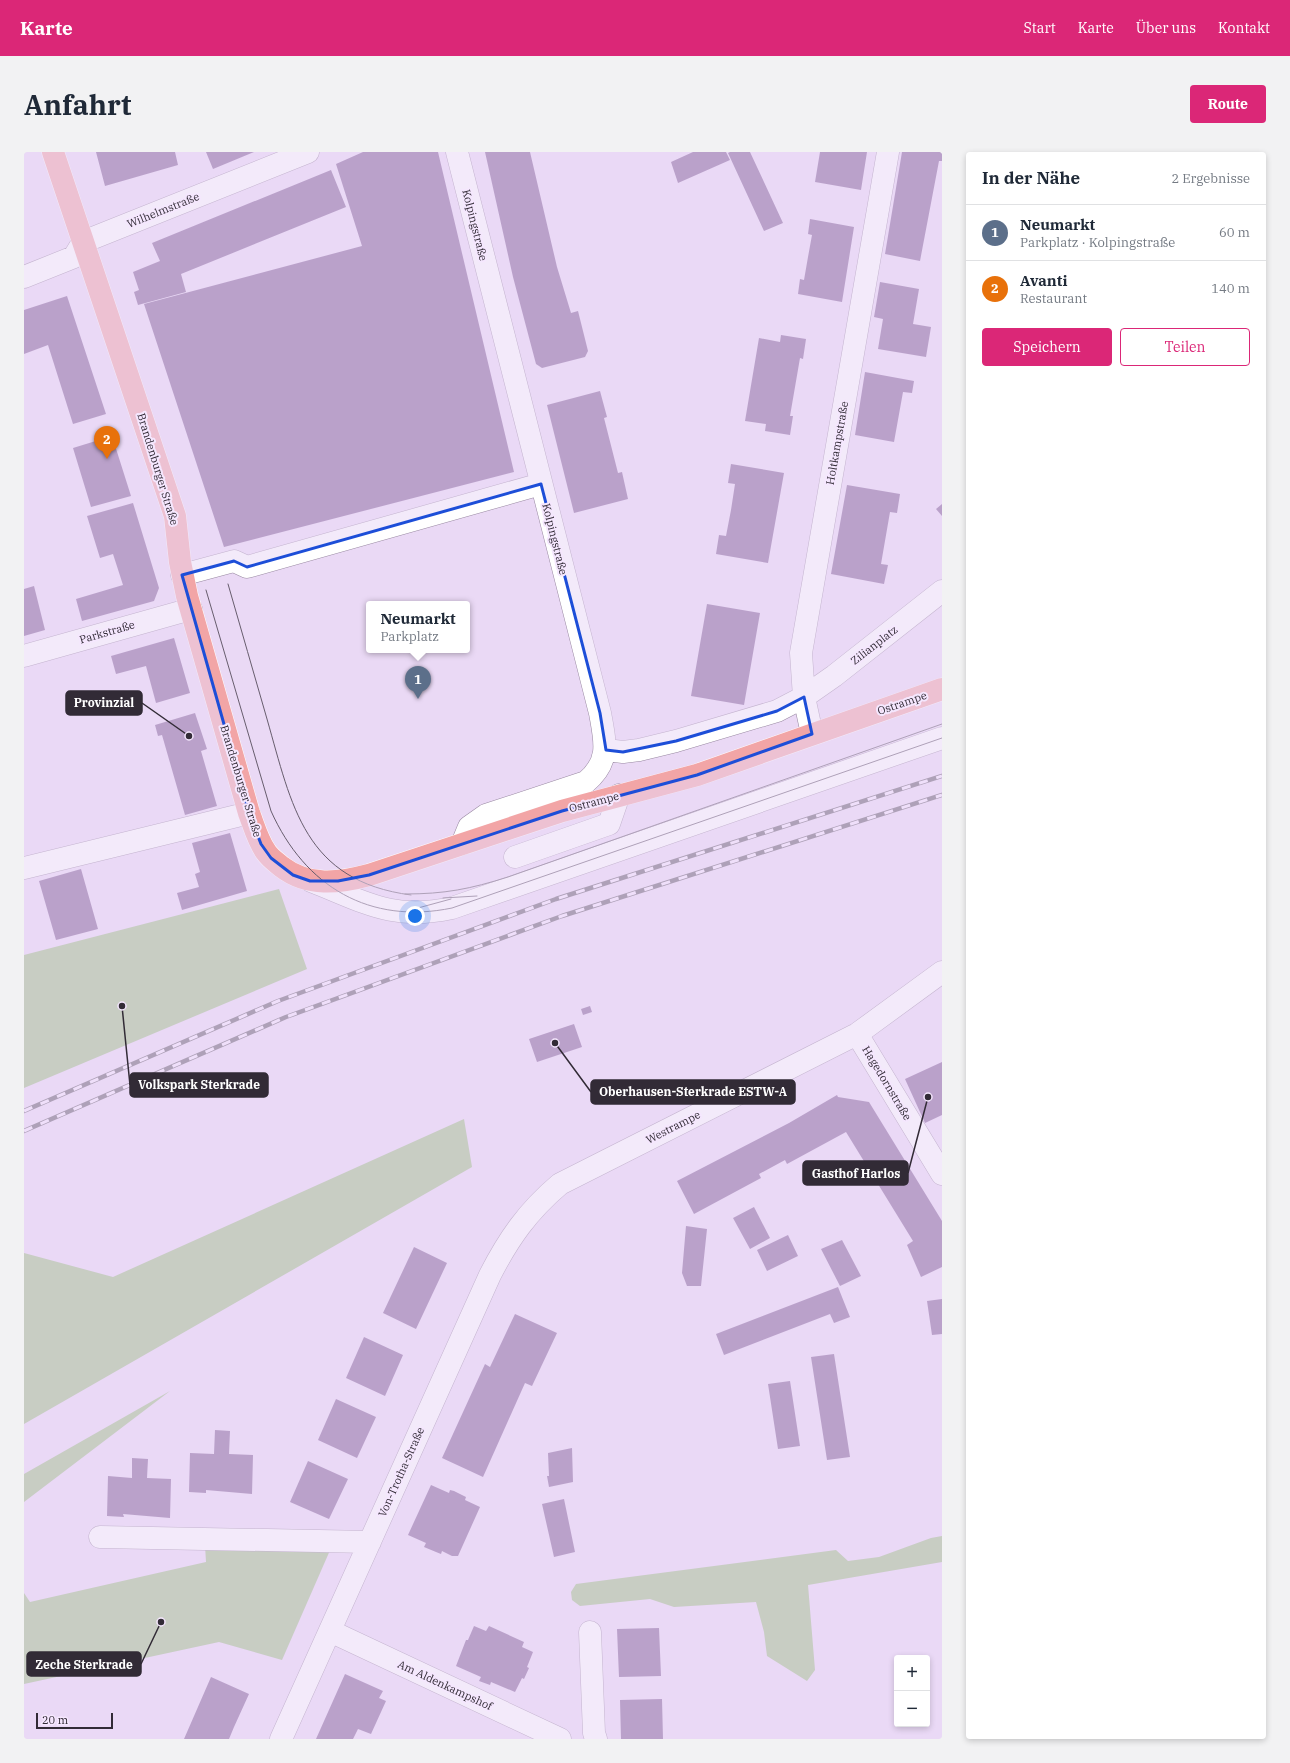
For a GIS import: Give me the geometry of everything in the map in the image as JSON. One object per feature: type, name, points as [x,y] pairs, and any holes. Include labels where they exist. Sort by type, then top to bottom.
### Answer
[{"type":"main road","name":"Brandenburger Straße","points":[[54,152],[175,516],[182,575],[190,609],[249,813],[261,844],[269,856],[293,875],[310,881]]},
{"type":"main road","name":"Ostrampe","points":[[310,881],[324,882],[355,879],[562,811],[697,775],[942,689]]},
{"type":"street","name":"Wilhelmstraße","points":[[83,242],[308,152]]},
{"type":"street","name":"Kolpingstraße","points":[[457,152],[600,713],[606,750]]},
{"type":"street","name":"Holtkampstraße","points":[[812,734],[804,697],[801,670],[804,634],[888,152]]},
{"type":"street","points":[[24,277],[74,257],[83,242]]},
{"type":"street","points":[[182,575],[234,561],[247,567],[541,484]]},
{"type":"street","name":"Zilianplatz","points":[[804,697],[834,676],[942,591]]},
{"type":"street","name":"Parkstraße","points":[[24,656],[190,609]]},
{"type":"street","points":[[462,844],[468,827],[486,815],[586,782],[596,771],[606,750],[622,752],[676,741],[776,711],[804,697]]},
{"type":"street","points":[[310,881],[374,907],[409,913],[424,913],[452,908],[942,738]]},
{"type":"street","points":[[515,857],[609,824],[619,795]]},
{"type":"street","points":[[24,868],[249,813]]},
{"type":"street","name":"Westrampe","points":[[531,1212],[560,1184],[857,1034],[942,972]]},
{"type":"street","name":"Hagedornstraße","points":[[857,1034],[942,1174]]},
{"type":"street","name":"Von-Trotha-Straße","points":[[281,1739],[490,1275],[506,1244],[531,1212]]},
{"type":"street","points":[[100,1537],[370,1542]]},
{"type":"street","name":"Am Aldenkampshof","points":[[330,1631],[560,1739]]},
{"type":"street","points":[[590,1632],[594,1733],[596,1739]]},
{"type":"highlighted area","points":[[541,484],[600,713],[606,750],[623,752],[676,741],[777,711],[804,697],[812,734],[697,775],[562,811],[369,875],[338,881],[310,881],[293,875],[271,858],[261,844],[249,813],[182,575],[234,561],[247,567]]},
{"type":"green space","points":[[279,889],[307,969],[24,1088],[24,955]]},
{"type":"green space","points":[[464,1119],[472,1167],[24,1424],[24,1253],[113,1277]]},
{"type":"green space","points":[[170,1391],[24,1502],[24,1474]]},
{"type":"green space","points":[[942,1536],[942,1562],[808,1585],[815,1670],[807,1681],[767,1656],[764,1632],[756,1602],[674,1607],[650,1599],[580,1606],[572,1600],[571,1592],[576,1584],[836,1550],[848,1561],[879,1557],[931,1538]]},
{"type":"green space","points":[[205,1545],[331,1548],[282,1660],[219,1642],[24,1684],[24,1593],[30,1602],[206,1562]]},
{"type":"building","points":[[96,152],[175,152],[178,165],[105,186]]},
{"type":"building","points":[[206,152],[254,152],[213,169]]},
{"type":"building","points":[[363,152],[438,152],[514,472],[224,547],[144,304],[362,246],[336,164]]},
{"type":"building","points":[[485,152],[530,152],[557,267],[571,313],[578,311],[588,351],[585,357],[542,368],[536,364],[513,277]]},
{"type":"building","points":[[693,152],[726,152],[730,160],[678,183],[671,162]]},
{"type":"building","points":[[750,152],[783,223],[764,231],[728,153]]},
{"type":"building","points":[[820,152],[867,152],[861,190],[815,182]]},
{"type":"building","points":[[902,152],[942,152],[942,161],[939,161],[920,261],[885,254]]},
{"type":"building","points":[[331,170],[346,207],[181,274],[186,292],[138,305],[134,292],[139,290],[133,272],[160,261],[152,243]]},
{"type":"building","points":[[810,219],[854,227],[842,302],[798,294],[800,279],[804,280],[812,235],[808,234]]},
{"type":"building","points":[[880,282],[919,289],[913,324],[931,327],[926,357],[878,349],[883,319],[874,317]]},
{"type":"building","points":[[67,296],[106,414],[73,424],[48,345],[24,354],[24,310]]},
{"type":"building","points":[[781,335],[806,339],[803,359],[800,358],[790,416],[793,416],[790,435],[765,431],[766,424],[745,421],[759,338],[780,342]]},
{"type":"building","points":[[865,372],[914,381],[912,393],[903,392],[894,442],[855,435]]},
{"type":"building","points":[[600,391],[607,417],[604,418],[618,473],[622,472],[628,499],[574,513],[547,405]]},
{"type":"building","points":[[112,436],[131,496],[91,507],[73,448]]},
{"type":"building","points":[[731,464],[784,473],[768,563],[716,554],[719,535],[726,536],[731,510],[735,484],[728,483]]},
{"type":"building","points":[[847,485],[900,494],[897,513],[890,512],[881,564],[888,565],[884,584],[831,574]]},
{"type":"building","points":[[133,503],[159,588],[154,601],[82,621],[76,599],[123,585],[113,554],[100,558],[87,516]]},
{"type":"building","points":[[942,504],[942,516],[936,509]]},
{"type":"building","points":[[34,586],[45,630],[24,636],[24,589]]},
{"type":"building","points":[[707,604],[760,613],[744,705],[691,696]]},
{"type":"building","points":[[174,638],[190,693],[156,703],[146,666],[116,674],[111,656]]},
{"type":"building","points":[[195,713],[207,749],[201,751],[217,806],[185,815],[162,735],[158,736],[155,725]]},
{"type":"building","points":[[230,833],[247,891],[182,910],[177,893],[199,887],[195,874],[200,872],[192,843]]},
{"type":"building","points":[[81,869],[98,929],[56,940],[39,881]]},
{"type":"building","points":[[590,1006],[592,1012],[583,1015],[581,1009]]},
{"type":"building","points":[[574,1024],[582,1047],[537,1062],[529,1039]]},
{"type":"building","points":[[942,1062],[942,1115],[925,1123],[905,1079]]},
{"type":"building","points":[[837,1095],[838,1097],[869,1102],[942,1221],[942,1267],[921,1277],[907,1245],[913,1241],[846,1132],[787,1164],[785,1160],[759,1174],[761,1178],[694,1214],[677,1181],[789,1123]]},
{"type":"building","points":[[754,1207],[770,1238],[750,1249],[733,1218]]},
{"type":"building","points":[[686,1226],[707,1229],[701,1286],[687,1286],[682,1273]]},
{"type":"building","points":[[788,1235],[798,1256],[767,1271],[757,1250]]},
{"type":"building","points":[[842,1240],[861,1276],[840,1286],[821,1249]]},
{"type":"building","points":[[414,1247],[447,1263],[416,1329],[383,1313]]},
{"type":"building","points":[[838,1287],[850,1317],[834,1323],[830,1314],[724,1355],[716,1334]]},
{"type":"building","points":[[942,1299],[942,1334],[932,1335],[927,1301]]},
{"type":"building","points":[[515,1314],[557,1333],[532,1386],[525,1383],[483,1477],[442,1458],[485,1364],[490,1367]]},
{"type":"building","points":[[364,1337],[403,1355],[385,1396],[346,1378]]},
{"type":"building","points":[[834,1354],[850,1457],[827,1460],[811,1357]]},
{"type":"building","points":[[790,1381],[800,1446],[778,1449],[768,1384]]},
{"type":"building","points":[[336,1399],[376,1417],[357,1458],[318,1440]]},
{"type":"building","points":[[215,1430],[230,1431],[229,1454],[253,1455],[252,1494],[206,1490],[206,1493],[189,1492],[190,1453],[214,1454]]},
{"type":"building","points":[[572,1448],[573,1482],[549,1487],[547,1476],[549,1476],[548,1453]]},
{"type":"building","points":[[132,1458],[148,1459],[147,1478],[171,1479],[170,1518],[123,1514],[124,1517],[107,1516],[108,1476],[132,1478]]},
{"type":"building","points":[[308,1461],[348,1479],[329,1519],[290,1502]]},
{"type":"building","points":[[431,1485],[449,1493],[450,1490],[454,1491],[466,1497],[465,1500],[480,1507],[458,1556],[452,1556],[442,1551],[441,1554],[424,1547],[426,1543],[408,1535]]},
{"type":"building","points":[[564,1499],[575,1552],[554,1557],[542,1504]]},
{"type":"building","points":[[474,1626],[486,1631],[489,1626],[524,1642],[522,1647],[533,1652],[527,1667],[529,1668],[524,1679],[522,1678],[515,1692],[491,1682],[490,1685],[479,1681],[481,1677],[456,1666],[466,1640],[468,1640]]},
{"type":"building","points":[[659,1628],[661,1676],[619,1677],[617,1629]]},
{"type":"building","points":[[345,1674],[383,1691],[379,1698],[386,1701],[371,1734],[358,1729],[353,1739],[316,1739]]},
{"type":"building","points":[[211,1677],[249,1694],[229,1739],[184,1739]]},
{"type":"building","points":[[662,1699],[663,1739],[621,1739],[620,1700]]},
{"type":"tram line","points":[[228,584],[285,781],[295,809],[308,834],[325,856],[347,874],[375,887],[411,895]]},
{"type":"tram line","points":[[206,590],[271,811],[285,838],[302,861],[322,880],[344,894],[368,905],[394,911],[422,912],[452,908],[942,738]]},
{"type":"tram line","points":[[405,894],[457,890],[482,885],[508,877],[942,724]]},
{"type":"tram line","points":[[443,898],[477,896]]},
{"type":"tram line","points":[[418,908],[451,899]]},
{"type":"railway","points":[[24,1111],[278,1001],[556,899],[942,776]]},
{"type":"railway","points":[[24,1131],[286,1017],[562,916],[942,795]]},
{"type":"place","name":"Avanti","points":[[107,459]]},
{"type":"place","name":"Neumarkt","points":[[418,699]]},
{"type":"place","name":"Provinzial","points":[[189,736]]},
{"type":"place","name":"Volkspark Sterkrade","points":[[122,1006]]},
{"type":"place","name":"Oberhausen-Sterkrade ESTW-A","points":[[555,1043]]},
{"type":"place","name":"Gasthof Harlos","points":[[928,1097]]},
{"type":"place","name":"Zeche Sterkrade","points":[[161,1622]]}]
